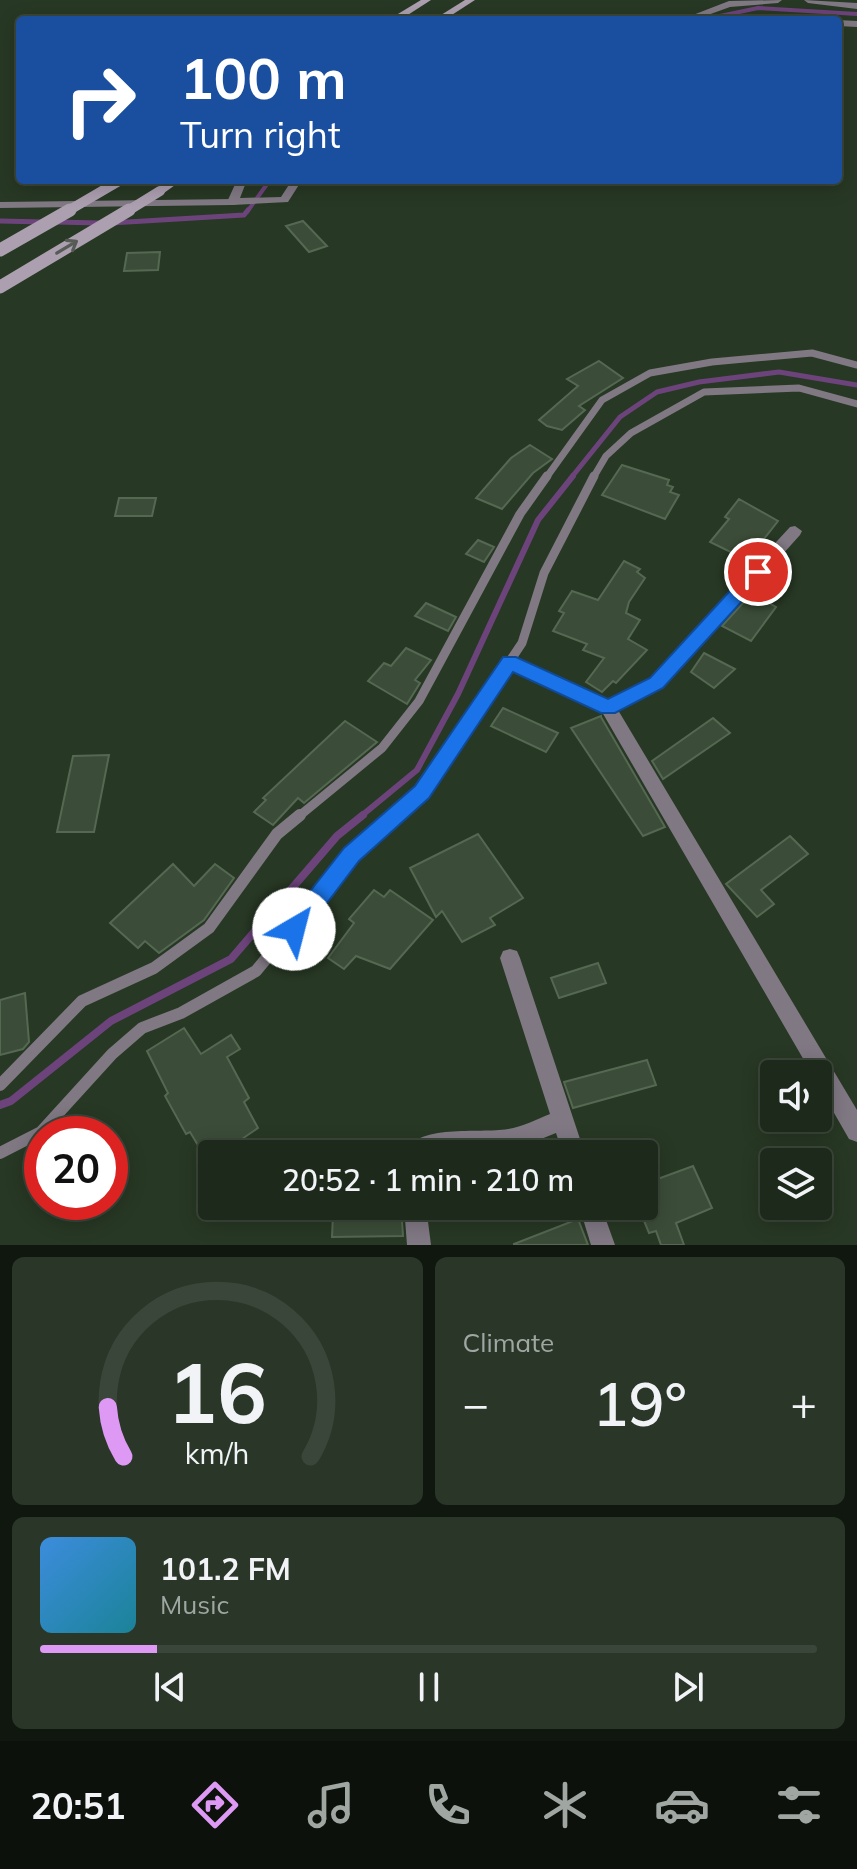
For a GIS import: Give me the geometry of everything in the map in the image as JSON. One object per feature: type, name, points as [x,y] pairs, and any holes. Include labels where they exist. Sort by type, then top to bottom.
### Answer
[{"type":"street","points":[[400,16],[427,0]]},
{"type":"street","points":[[445,16],[471,0]]},
{"type":"street","points":[[696,16],[729,4],[778,0]]},
{"type":"street","points":[[808,0],[857,6]]},
{"type":"street","points":[[0,250],[115,184]]},
{"type":"street","points":[[0,287],[171,184]]},
{"type":"street","points":[[241,184],[237,202],[286,198],[295,184]]},
{"type":"street","points":[[608,707],[656,683],[795,531]]},
{"type":"street","points":[[510,662],[608,707],[857,1131]]},
{"type":"street","points":[[510,958],[569,1140]]},
{"type":"street","points":[[511,1140],[563,1120]]},
{"type":"street","points":[[416,1220],[419,1245]]},
{"type":"street","points":[[595,1220],[603,1245]]},
{"type":"lane","points":[[0,205],[237,202]]},
{"type":"lane","points":[[0,1085],[82,1001],[154,968],[184,950],[209,928],[277,834],[382,748],[431,680],[456,627],[520,514],[602,400],[650,373],[712,362],[812,353],[857,365]]},
{"type":"lane","points":[[0,1153],[41,1132],[112,1054],[142,1028],[181,1013],[256,971],[352,855],[422,792],[522,643],[544,573],[563,532],[606,456],[631,433],[704,392],[799,388],[857,404]]},
{"type":"building","points":[[303,221],[327,246],[309,252],[286,226]]},
{"type":"building","points":[[160,252],[158,270],[124,271],[127,253]]},
{"type":"building","points":[[599,361],[623,378],[579,406],[585,410],[562,430],[539,420],[578,386],[567,379]]},
{"type":"building","points":[[530,445],[552,459],[533,473],[502,509],[476,498],[511,458]]},
{"type":"building","points":[[622,465],[669,480],[667,485],[673,487],[670,492],[679,495],[665,519],[602,495]]},
{"type":"building","points":[[119,498],[156,498],[152,516],[115,516]]},
{"type":"building","points":[[739,499],[778,521],[764,539],[769,542],[753,563],[710,542],[729,519],[725,517]]},
{"type":"building","points":[[478,540],[494,547],[484,562],[466,554]]},
{"type":"building","points":[[624,561],[640,569],[637,572],[645,578],[629,602],[626,613],[640,620],[628,639],[647,650],[616,683],[613,681],[602,692],[586,682],[604,658],[583,650],[587,644],[553,631],[564,613],[559,611],[572,591],[598,600]]},
{"type":"building","points":[[752,593],[776,607],[751,641],[722,626]]},
{"type":"building","points":[[426,603],[456,617],[448,631],[415,616]]},
{"type":"building","points":[[406,648],[431,660],[415,680],[420,683],[407,704],[368,681],[384,663],[391,666]]},
{"type":"building","points":[[704,653],[735,669],[714,688],[691,672]]},
{"type":"building","points":[[503,708],[558,733],[546,752],[491,726]]},
{"type":"building","points":[[601,716],[665,827],[643,836],[571,728]]},
{"type":"building","points":[[713,718],[730,733],[663,779],[652,761]]},
{"type":"building","points":[[345,721],[377,742],[304,803],[298,798],[273,825],[254,812],[266,800],[263,798]]},
{"type":"building","points":[[109,755],[94,832],[57,832],[73,756]]},
{"type":"building","points":[[478,834],[523,898],[490,918],[495,925],[462,942],[442,911],[436,917],[410,868]]},
{"type":"building","points":[[790,836],[808,854],[761,890],[774,904],[757,917],[726,884]]},
{"type":"building","points":[[173,864],[194,886],[215,864],[234,878],[204,920],[159,953],[145,941],[138,948],[110,923]]},
{"type":"building","points":[[374,890],[384,897],[390,890],[433,920],[390,969],[356,956],[344,969],[328,958],[354,923],[349,919]]},
{"type":"building","points":[[598,963],[606,983],[559,998],[551,978]]},
{"type":"building","points":[[25,993],[29,1042],[23,1049],[0,1055],[0,1000]]},
{"type":"building","points":[[184,1028],[201,1054],[231,1035],[240,1049],[227,1057],[249,1098],[244,1102],[258,1128],[240,1140],[198,1140],[198,1145],[190,1132],[186,1134],[165,1096],[168,1093],[147,1051]]},
{"type":"building","points":[[647,1060],[656,1085],[573,1108],[564,1082]]},
{"type":"building","points":[[693,1166],[712,1208],[676,1223],[684,1245],[661,1245],[656,1231],[649,1233],[644,1220],[658,1220],[658,1179]]},
{"type":"building","points":[[333,1220],[402,1220],[403,1236],[332,1237]]},
{"type":"building","points":[[578,1220],[588,1245],[514,1245]]},
{"type":"waterway","points":[[720,16],[758,8],[857,14]]},
{"type":"waterway","points":[[247,212],[267,184]]},
{"type":"waterway","points":[[111,223],[244,215],[248,210]]},
{"type":"waterway","points":[[0,221],[44,222]]},
{"type":"waterway","points":[[55,222],[100,223]]},
{"type":"waterway","points":[[571,478],[620,417],[657,392],[699,382],[779,372],[857,385]]},
{"type":"waterway","points":[[360,817],[417,770],[458,694],[538,520],[573,476]]},
{"type":"waterway","points":[[0,1105],[11,1101],[111,1021],[231,959],[337,836],[363,815]]},
{"type":"route","points":[[294,929],[326,884],[352,855],[422,792],[510,662],[608,707],[656,683],[758,572]]}]
